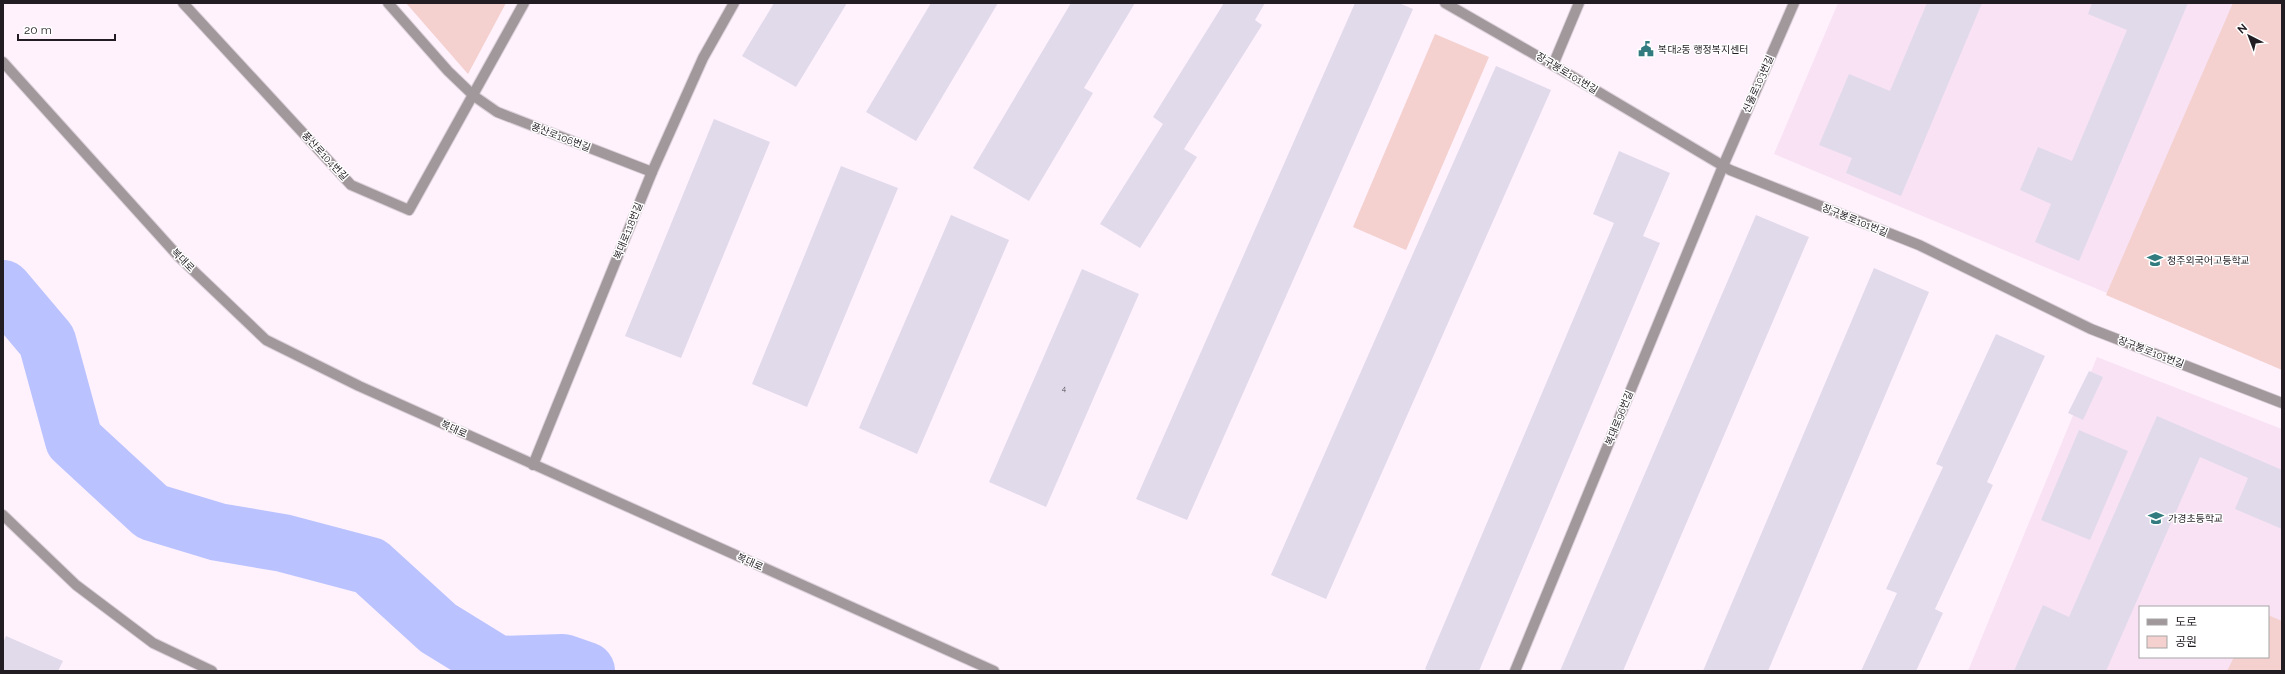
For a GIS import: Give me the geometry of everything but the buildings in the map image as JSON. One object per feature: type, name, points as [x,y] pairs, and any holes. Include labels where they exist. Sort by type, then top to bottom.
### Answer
[{"type":"street","name":"풍산로104번길","points":[[182,3],[351,184],[409,210],[474,96]]},
{"type":"street","name":"풍산로106번길","points":[[388,3],[448,71],[474,96],[497,112],[652,172]]},
{"type":"street","points":[[474,96],[524,3]]},
{"type":"street","name":"복대로118번길","points":[[533,465],[652,172],[703,58],[734,3]]},
{"type":"street","name":"장구봉로101번길","points":[[1445,3],[1723,166],[1919,245],[2091,329],[2282,403]]},
{"type":"street","points":[[1553,65],[1579,3]]},
{"type":"street","name":"신율로103번길","points":[[1723,166],[1794,3]]},
{"type":"street","name":"복대로","points":[[3,62],[179,257],[266,340],[359,386],[970,666],[994,671]]},
{"type":"street","name":"복대로96번길","points":[[1515,671],[1723,166]]},
{"type":"street","points":[[3,515],[76,585],[153,643],[212,671]]},
{"type":"shaded area","name":"청주외국어고등학교","points":[[1838,3],[2282,3],[2282,366],[1774,154]]},
{"type":"shaded area","name":"가경초등학교","points":[[2097,357],[2282,429],[2282,671],[1968,671]]},
{"type":"green space","points":[[406,3],[506,3],[468,74]]},
{"type":"green space","points":[[2233,3],[2282,3],[2282,370],[2106,295]]},
{"type":"green space","points":[[1435,34],[1489,57],[1406,250],[1353,227]]},
{"type":"green space","points":[[2269,615],[2282,621],[2282,671],[2227,671],[2234,658],[2269,658]]},
{"type":"waterway","points":[[3,289],[47,341],[74,440],[152,512],[218,532],[283,543],[370,566],[438,628],[498,665],[563,663],[586,671]]},
{"type":"place","name":"복대2동 행정복지센터","points":[[1646,49]]},
{"type":"place","name":"청주외국어고등학교","points":[[2155,260]]},
{"type":"place","name":"가경초등학교","points":[[2156,518]]}]
